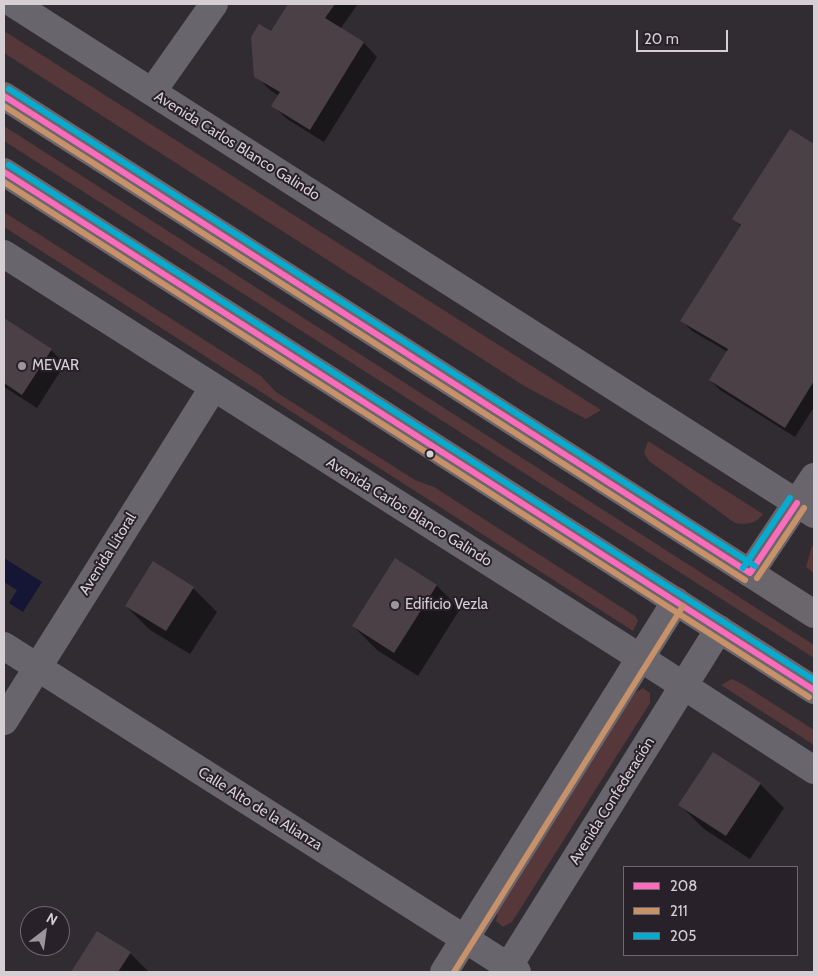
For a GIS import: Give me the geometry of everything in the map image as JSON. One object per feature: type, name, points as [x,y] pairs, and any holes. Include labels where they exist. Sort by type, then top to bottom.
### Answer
[{"type":"main road","points":[[4,96],[814,614]]},
{"type":"main road","points":[[4,172],[814,690]]},
{"type":"street","name":"Avenida Carlos Blanco Galindo","points":[[14,4],[806,508]]},
{"type":"street","points":[[152,92],[214,4]]},
{"type":"street","name":"Avenida Carlos Blanco Galindo","points":[[4,254],[814,770]]},
{"type":"street","name":"Avenida Litoral","points":[[4,721],[213,388]]},
{"type":"street","points":[[750,573],[806,508],[814,477]]},
{"type":"street","points":[[444,972],[639,657],[676,601]]},
{"type":"street","name":"Avenida Confederación","points":[[510,971],[719,629]]},
{"type":"street","name":"Calle Alto de la Alianza","points":[[4,646],[465,939],[510,971]]},
{"type":"shaded area","points":[[4,31],[601,410],[586,419],[526,387],[4,53]]},
{"type":"shaded area","points":[[4,126],[814,645],[814,658],[4,141]]},
{"type":"shaded area","points":[[4,212],[261,376],[276,392],[415,480],[434,487],[635,616],[638,621],[633,631],[4,227]]},
{"type":"shaded area","points":[[648,441],[763,514],[757,520],[750,523],[735,523],[649,461],[644,453]]},
{"type":"shaded area","points":[[812,546],[814,547],[814,573],[806,567]]},
{"type":"shaded area","points":[[4,558],[42,582],[23,612],[9,603],[17,590],[4,582]]},
{"type":"shaded area","points":[[732,679],[814,730],[814,745],[721,685]]},
{"type":"shaded area","points":[[643,688],[650,693],[650,703],[512,922],[503,927],[496,921],[498,912],[635,693]]},
{"type":"building","points":[[288,4],[335,4],[325,18],[364,42],[310,130],[271,106],[280,92],[254,77],[251,37],[259,24],[271,31]]},
{"type":"building","points":[[790,129],[814,144],[814,381],[785,428],[709,380],[728,349],[680,321],[741,225],[732,219]]},
{"type":"building","name":"MEVAR","points":[[4,318],[52,349],[22,395],[4,383]]},
{"type":"building","name":"Edificio Vezla","points":[[395,558],[437,585],[394,653],[352,626]]},
{"type":"building","points":[[153,561],[194,587],[166,631],[125,606]]},
{"type":"building","points":[[713,752],[761,783],[726,836],[678,805]]},
{"type":"building","points":[[97,931],[131,952],[118,972],[71,972]]},
{"type":"transit line","name":"205","points":[[9,89],[755,566]]},
{"type":"transit line","name":"208","points":[[4,96],[750,573]]},
{"type":"transit line","name":"211","points":[[4,106],[745,580]]},
{"type":"transit line","name":"205","points":[[9,165],[814,680]]},
{"type":"transit line","name":"208","points":[[4,172],[814,690]]},
{"type":"transit line","name":"211","points":[[4,182],[809,697]]},
{"type":"transit line","name":"205","points":[[743,568],[790,498]]},
{"type":"transit line","name":"208","points":[[750,573],[797,503]]},
{"type":"transit line","name":"211","points":[[757,578],[804,508]]},
{"type":"transit line","name":"211","points":[[454,972],[683,606]]},
{"type":"place","name":"MEVAR","points":[[22,366]]},
{"type":"place","name":"Edificio Vezla","points":[[395,605]]}]
